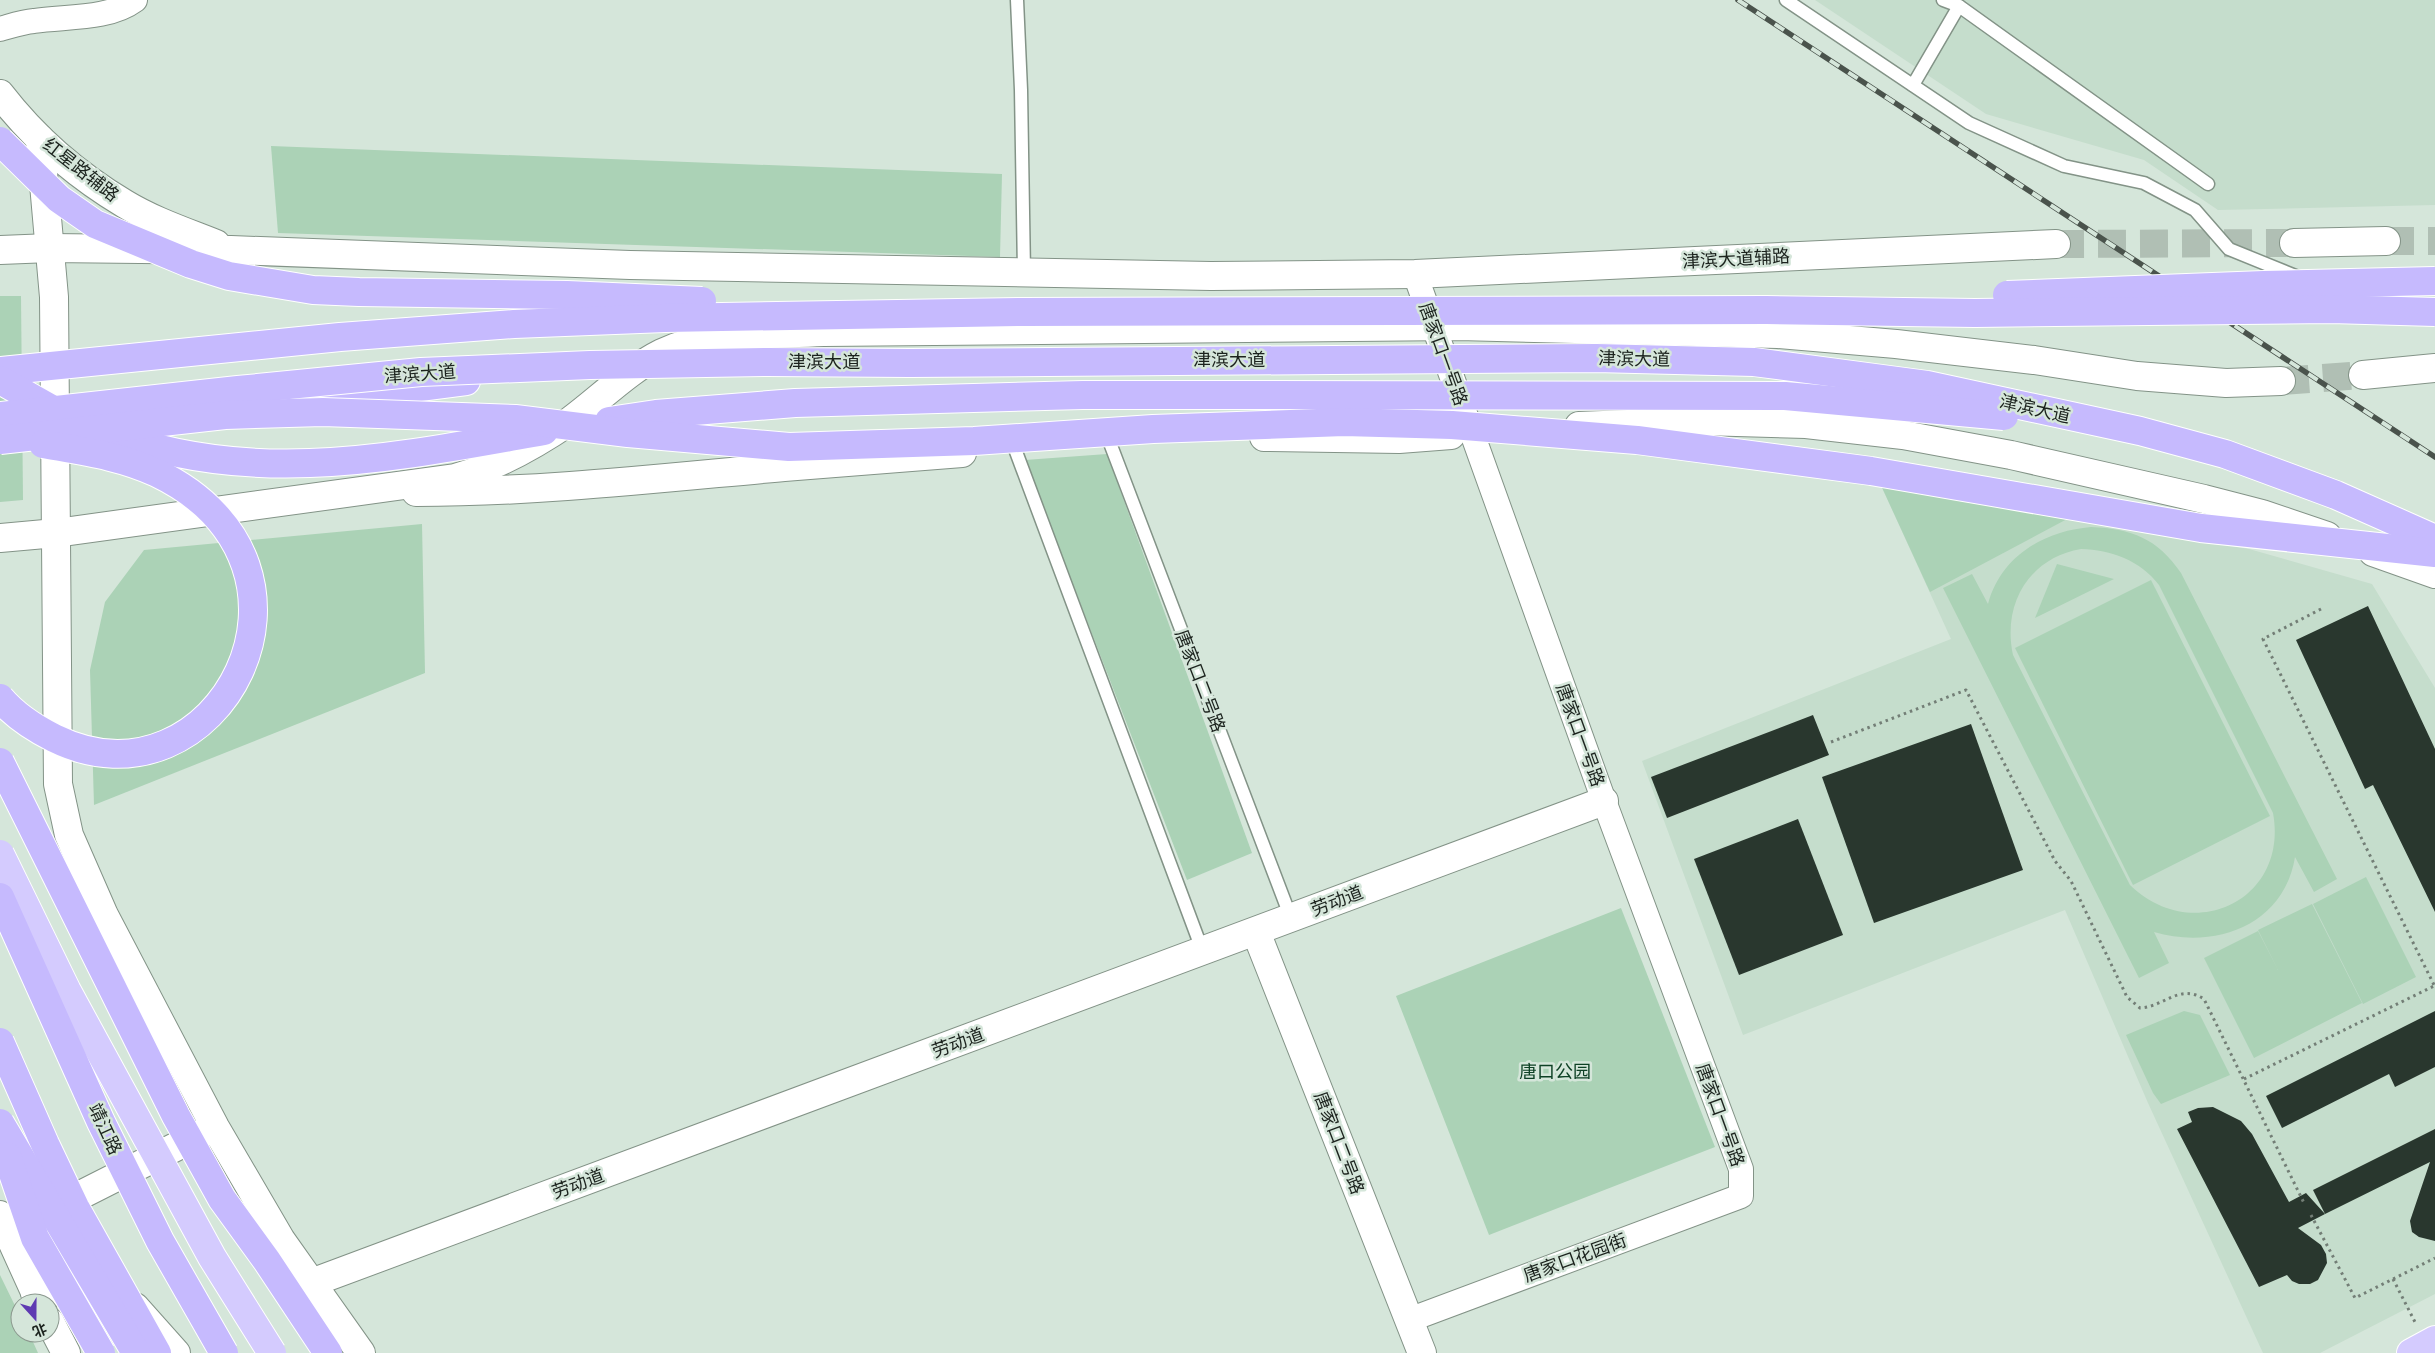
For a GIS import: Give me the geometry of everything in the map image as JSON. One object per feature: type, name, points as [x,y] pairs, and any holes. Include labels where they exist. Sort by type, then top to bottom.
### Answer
[{"type":"highway","points":[[0,140],[59,199],[95,224],[191,264],[229,276],[272,284],[314,290],[567,295],[708,301],[852,299],[1024,312]]},
{"type":"highway","points":[[1766,310],[2025,294],[2435,281]]},
{"type":"highway","points":[[0,371],[340,337],[514,324],[665,318],[1024,312],[1766,310],[1985,313],[2331,309],[2435,312]]},
{"type":"highway","name":"津滨大道","points":[[0,416],[421,372],[590,365],[767,362],[910,363],[1586,358],[1754,362],[1927,385],[2140,431],[2225,454],[2336,495],[2435,539]]},
{"type":"highway","points":[[0,442],[225,414],[316,399],[590,365]]},
{"type":"highway","points":[[0,380],[65,416],[128,441],[211,460],[285,465],[372,459],[578,426],[686,412],[795,403],[1083,396],[1648,394],[1785,396],[1913,409],[2088,421]]},
{"type":"highway","points":[[225,414],[324,412],[515,418],[628,433],[790,446],[974,441],[1153,429],[1344,422],[1452,425],[1637,440],[1852,468],[2200,528],[2435,553]]},
{"type":"highway","points":[[0,442],[43,444],[113,457],[157,473],[194,495],[224,525],[239,547],[254,596],[254,624],[249,651],[238,678],[225,698],[205,718],[181,736],[154,748],[127,753],[99,754],[68,745],[36,729],[9,709],[0,698]]},
{"type":"highway","points":[[0,762],[176,1116],[222,1198],[267,1261],[328,1353]]},
{"type":"highway","name":"靖江路","points":[[0,897],[101,1122],[160,1241],[224,1353]]},
{"type":"highway","points":[[0,1042],[44,1144],[75,1206],[157,1353]]},
{"type":"highway","points":[[0,1123],[136,1353]]},
{"type":"highway","points":[[0,1136],[35,1238],[101,1353]]},
{"type":"main road","name":"红星路辅路","points":[[0,94],[40,139],[85,178],[126,205],[231,250]]},
{"type":"main road","points":[[40,139],[54,296],[58,784],[69,835],[104,914],[215,1127],[281,1240],[360,1353]]},
{"type":"main road","points":[[2294,243],[2386,241]]},
{"type":"main road","name":"津滨大道辅路","points":[[1,250],[50,248],[231,250],[630,265],[1211,276],[1414,274],[2056,244]]},
{"type":"main road","points":[[1,250],[30,263],[48,284],[54,296]]},
{"type":"main road","points":[[0,538],[56,533],[455,478],[489,467],[524,450],[570,421],[661,354],[687,343],[717,338],[822,332],[1432,326],[1778,334],[1955,351],[2137,376],[2226,383],[2281,380]]},
{"type":"main road","points":[[2363,375],[2435,368]]},
{"type":"main road","points":[[352,492],[485,492],[1015,449],[1248,436],[1399,439],[1553,427],[1702,421],[1806,424],[1903,435],[2011,455],[2262,514],[2435,574]]},
{"type":"main road","name":"劳动道","points":[[311,1283],[1604,801]]},
{"type":"main road","points":[[0,854],[67,991],[212,1257],[272,1353]]},
{"type":"main road","name":"唐家口二号路","points":[[1256,932],[1422,1353]]},
{"type":"main road","points":[[35,1293],[2,1227],[215,1127]]},
{"type":"main road","points":[[60,1295],[98,1289],[135,1307],[176,1353]]},
{"type":"main road","points":[[60,1341],[66,1353]]},
{"type":"street","points":[[0,29],[32,21],[100,14],[128,5],[135,0]]},
{"type":"street","name":"唐家口一号路","points":[[1414,274],[1604,801],[1741,1169],[1742,1196]]},
{"type":"street","name":"唐家口花园街","points":[[1409,1320],[1742,1196]]},
{"type":"lane","points":[[1017,0],[1021,90],[1024,273]]},
{"type":"lane","points":[[1786,0],[1969,123],[2064,166],[2144,183],[2195,210],[2229,249],[2304,280],[2435,281]]},
{"type":"lane","points":[[1943,0],[1959,6],[2208,184]]},
{"type":"lane","points":[[1913,85],[1959,6]]},
{"type":"lane","name":"唐家口二号路","points":[[1110,443],[1291,918]]},
{"type":"lane","points":[[1015,449],[1203,952]]},
{"type":"path","points":[[2244,1079],[2435,987],[2263,639],[2321,609]]},
{"type":"path","points":[[1831,742],[1966,690],[2055,861],[2071,881],[2127,996],[2140,1008],[2149,1007],[2180,994],[2194,993],[2204,999],[2304,1202]]},
{"type":"path","points":[[2310,1215],[2354,1298],[2435,1258]]},
{"type":"path","points":[[2393,1279],[2424,1346]]},
{"type":"shaded area","points":[[1815,0],[2435,0],[2435,205],[2218,210],[2144,160],[1986,114]]},
{"type":"shaded area","points":[[1879,481],[2069,518],[2249,549],[2372,584],[2435,688],[2435,1294],[2320,1353],[2263,1353],[2148,1103],[2065,910],[1743,1035],[1642,761],[1951,639]]},
{"type":"green space","points":[[271,146],[1002,174],[1000,257],[278,233]]},
{"type":"green space","points":[[0,296],[21,296],[23,500],[0,502]]},
{"type":"green space","points":[[1107,454],[1252,853],[1187,880],[1025,460]]},
{"type":"green space","points":[[1879,481],[2069,518],[1930,592]]},
{"type":"green space","points":[[422,524],[425,673],[94,805],[90,670],[105,602],[144,550]]},
{"type":"green space","points":[[2106,528],[2131,533],[2153,544],[2172,561],[2181,573],[2337,879],[2314,892],[2295,857],[2288,880],[2277,900],[2262,915],[2243,927],[2223,934],[2200,937],[2177,937],[2154,932],[2169,963],[2139,978],[1943,588],[1972,574],[1988,604],[1994,587],[2003,572],[2014,560],[2041,540],[2074,529]],"holes":[[[2081,549],[2114,554],[2134,563],[2159,585],[2273,813],[2274,844],[2266,870],[2251,890],[2231,904],[2207,912],[2181,912],[2155,903],[2130,885],[2013,655],[2012,618],[2016,601],[2023,586],[2047,562],[2063,554]]]},
{"type":"green space","points":[[2057,564],[2114,579],[2035,618]]},
{"type":"green space","points":[[2151,580],[2270,816],[2133,885],[2015,648]]},
{"type":"green space","points":[[2366,877],[2416,977],[2363,1004],[2313,904]]},
{"type":"green space","points":[[2312,904],[2362,1003],[2254,1058],[2204,958],[2258,931],[2278,970],[2258,930]]},
{"type":"green space","name":"唐口公园","points":[[1621,908],[1715,1147],[1489,1235],[1396,996]]},
{"type":"green space","points":[[2184,1011],[2200,1015],[2230,1075],[2161,1104],[2153,1093],[2126,1035]]},
{"type":"green space","points":[[0,1275],[10,1296],[10,1343],[34,1343],[38,1353],[0,1353]]},
{"type":"building","points":[[2368,606],[2435,749],[2435,912],[2373,785],[2365,789],[2296,640]]},
{"type":"building","points":[[1813,715],[1829,755],[1667,818],[1651,777]]},
{"type":"building","points":[[1971,724],[2023,870],[1874,923],[1822,777]]},
{"type":"building","points":[[1798,819],[1843,935],[1739,975],[1694,859]]},
{"type":"building","points":[[2435,1011],[2435,1067],[2395,1087],[2389,1074],[2282,1128],[2266,1096]]},
{"type":"building","points":[[2213,1107],[2241,1121],[2252,1134],[2289,1202],[2306,1193],[2325,1214],[2298,1228],[2321,1245],[2326,1254],[2327,1263],[2318,1280],[2310,1284],[2299,1284],[2292,1281],[2287,1275],[2259,1287],[2177,1129],[2192,1122],[2188,1112],[2198,1108]]},
{"type":"building","points":[[2435,1129],[2435,1241],[2419,1237],[2412,1232],[2410,1221],[2430,1162],[2325,1214],[2313,1190]]},
{"type":"tunnel","points":[[2386,241],[2435,241]]},
{"type":"tunnel","points":[[2056,244],[2294,243]]},
{"type":"tunnel","points":[[2281,381],[2363,375]]},
{"type":"railway","points":[[1738,0],[2435,457]]}]
